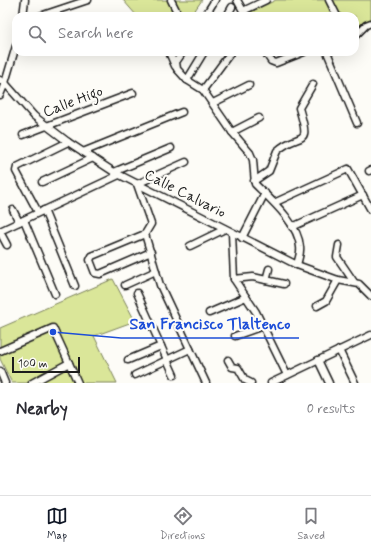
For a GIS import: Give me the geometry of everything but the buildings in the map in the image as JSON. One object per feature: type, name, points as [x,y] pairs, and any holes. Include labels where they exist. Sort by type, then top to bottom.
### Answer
[{"type":"street","points":[[24,12],[25,0]]},
{"type":"street","points":[[52,12],[88,0]]},
{"type":"street","points":[[171,0],[176,12]]},
{"type":"street","points":[[208,12],[215,0]]},
{"type":"street","points":[[237,0],[244,12]]},
{"type":"street","points":[[248,12],[266,0]]},
{"type":"street","points":[[329,0],[335,12]]},
{"type":"street","points":[[229,12],[232,7]]},
{"type":"street","points":[[359,33],[369,24]]},
{"type":"street","points":[[0,94],[3,82],[16,56]]},
{"type":"street","points":[[171,56],[175,66],[188,80],[204,90],[232,132],[252,156],[254,181],[265,194],[276,202],[299,239],[301,249],[297,265]]},
{"type":"street","points":[[175,66],[180,56]]},
{"type":"street","points":[[188,80],[202,56]]},
{"type":"street","points":[[204,90],[227,56]]},
{"type":"street","points":[[268,56],[276,63],[281,63],[296,56]]},
{"type":"street","points":[[329,56],[357,123]]},
{"type":"street","name":"Calle Calvario","points":[[3,82],[28,110],[68,142],[117,174],[297,265],[338,280],[354,282]]},
{"type":"street","points":[[254,181],[269,171],[277,151],[302,138],[306,129],[299,108],[313,84]]},
{"type":"street","points":[[213,103],[249,85]]},
{"type":"street","name":"Calle Higo","points":[[23,135],[132,93]]},
{"type":"street","points":[[83,152],[182,112]]},
{"type":"street","points":[[232,132],[259,118]]},
{"type":"street","points":[[68,142],[20,165],[16,170],[41,211],[75,286]]},
{"type":"street","points":[[7,245],[0,231],[171,148]]},
{"type":"street","points":[[42,182],[93,158]]},
{"type":"street","points":[[151,252],[100,274],[95,273],[90,260],[92,256],[145,234],[151,224],[137,184],[186,162]]},
{"type":"street","points":[[276,202],[348,169],[371,210]]},
{"type":"street","points":[[242,238],[265,194]]},
{"type":"street","points":[[292,227],[363,195]]},
{"type":"street","points":[[13,210],[21,221],[55,294]]},
{"type":"street","points":[[190,246],[225,229]]},
{"type":"street","points":[[232,233],[234,279],[263,326],[287,375]]},
{"type":"street","points":[[145,234],[166,300],[206,383]]},
{"type":"street","points":[[339,245],[337,257],[354,282],[359,284],[371,296]]},
{"type":"street","points":[[266,280],[269,269]]},
{"type":"street","points":[[125,285],[156,271]]},
{"type":"street","points":[[234,279],[253,277],[284,284]]},
{"type":"street","points":[[317,306],[326,301],[338,280]]},
{"type":"street","points":[[137,293],[174,375]]},
{"type":"street","points":[[209,313],[246,297]]},
{"type":"street","points":[[235,336],[263,326]]},
{"type":"street","points":[[0,351],[53,328],[78,383]]},
{"type":"street","points":[[273,383],[371,335]]},
{"type":"street","points":[[128,360],[161,346]]},
{"type":"street","points":[[135,375],[190,349]]},
{"type":"street","points":[[339,350],[354,383]]},
{"type":"street","points":[[228,360],[232,367],[238,368],[245,380],[251,383]]},
{"type":"street","points":[[318,360],[329,383]]},
{"type":"street","points":[[32,383],[69,363]]},
{"type":"street","points":[[0,371],[5,383]]},
{"type":"green space","points":[[123,0],[202,0],[194,12],[134,12]]},
{"type":"green space","points":[[276,0],[371,0],[371,21],[359,26],[359,12],[251,12]]},
{"type":"green space","points":[[113,279],[135,321],[94,336],[117,383],[12,383],[0,359],[0,328]]},
{"type":"place","name":"San Francisco Tlaltenco","points":[[53,332]]}]
